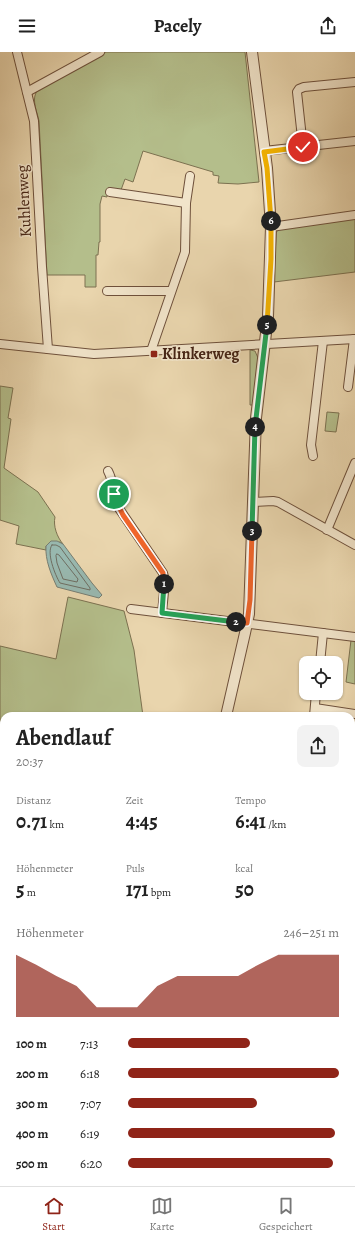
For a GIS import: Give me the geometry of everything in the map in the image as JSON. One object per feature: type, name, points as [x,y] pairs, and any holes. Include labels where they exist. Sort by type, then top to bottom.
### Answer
[{"type":"street","name":"Kuhlenweg","points":[[17,52],[34,121],[48,350]]},
{"type":"street","points":[[27,92],[100,52]]},
{"type":"street","points":[[227,712],[247,623],[250,600],[256,415],[265,344],[275,226],[267,168],[268,151],[252,52]]},
{"type":"street","points":[[303,147],[297,92],[300,88],[355,82]]},
{"type":"street","points":[[268,151],[355,141]]},
{"type":"street","points":[[151,350],[185,252],[186,203],[190,176]]},
{"type":"street","points":[[110,192],[186,203]]},
{"type":"street","points":[[275,226],[355,215]]},
{"type":"street","points":[[107,291],[172,291]]},
{"type":"street","points":[[0,344],[94,354],[354,339],[348,387]]},
{"type":"street","points":[[312,456],[311,445],[323,341]]},
{"type":"street","points":[[327,530],[355,463]]},
{"type":"street","points":[[108,471],[112,480],[118,507],[163,573],[165,581],[162,613]]},
{"type":"street","points":[[253,502],[278,502],[355,545]]},
{"type":"street","points":[[131,609],[355,637]]},
{"type":"street","points":[[321,656],[323,633]]},
{"type":"street","points":[[315,712],[316,700]]},
{"type":"green space","points":[[106,52],[245,52],[259,182],[238,184],[218,183],[219,176],[213,175],[213,172],[143,151],[133,182],[125,179],[121,190],[108,188],[107,197],[102,196],[100,204],[100,242],[98,255],[96,255],[96,287],[85,287],[85,275],[47,275],[39,121],[35,96],[39,89]]},
{"type":"green space","points":[[355,218],[355,272],[274,282],[276,234],[279,229]]},
{"type":"green space","points":[[250,350],[255,351],[258,358],[253,405],[250,405]]},
{"type":"green space","points":[[0,386],[13,388],[8,418],[11,419],[4,468],[38,492],[55,517],[56,531],[63,544],[60,542],[46,546],[46,550],[16,544],[19,526],[0,520]]},
{"type":"green space","points":[[327,412],[339,413],[336,432],[325,431]]},
{"type":"green space","points":[[68,597],[124,611],[134,650],[142,712],[0,712],[0,646],[56,659]]},
{"type":"green space","points":[[351,640],[355,640],[355,684],[346,682]]},
{"type":"water","points":[[51,541],[57,541],[63,544],[102,595],[99,598],[57,587],[46,556],[46,546]]},
{"type":"place","name":"Klinkerweg","points":[[154,354]]},
{"type":"route","points":[[114,494],[118,507],[163,573],[165,581],[162,613],[247,623],[250,600],[250,560],[256,415],[267,329],[270,288],[272,227],[267,168],[264,152],[303,147]]}]
